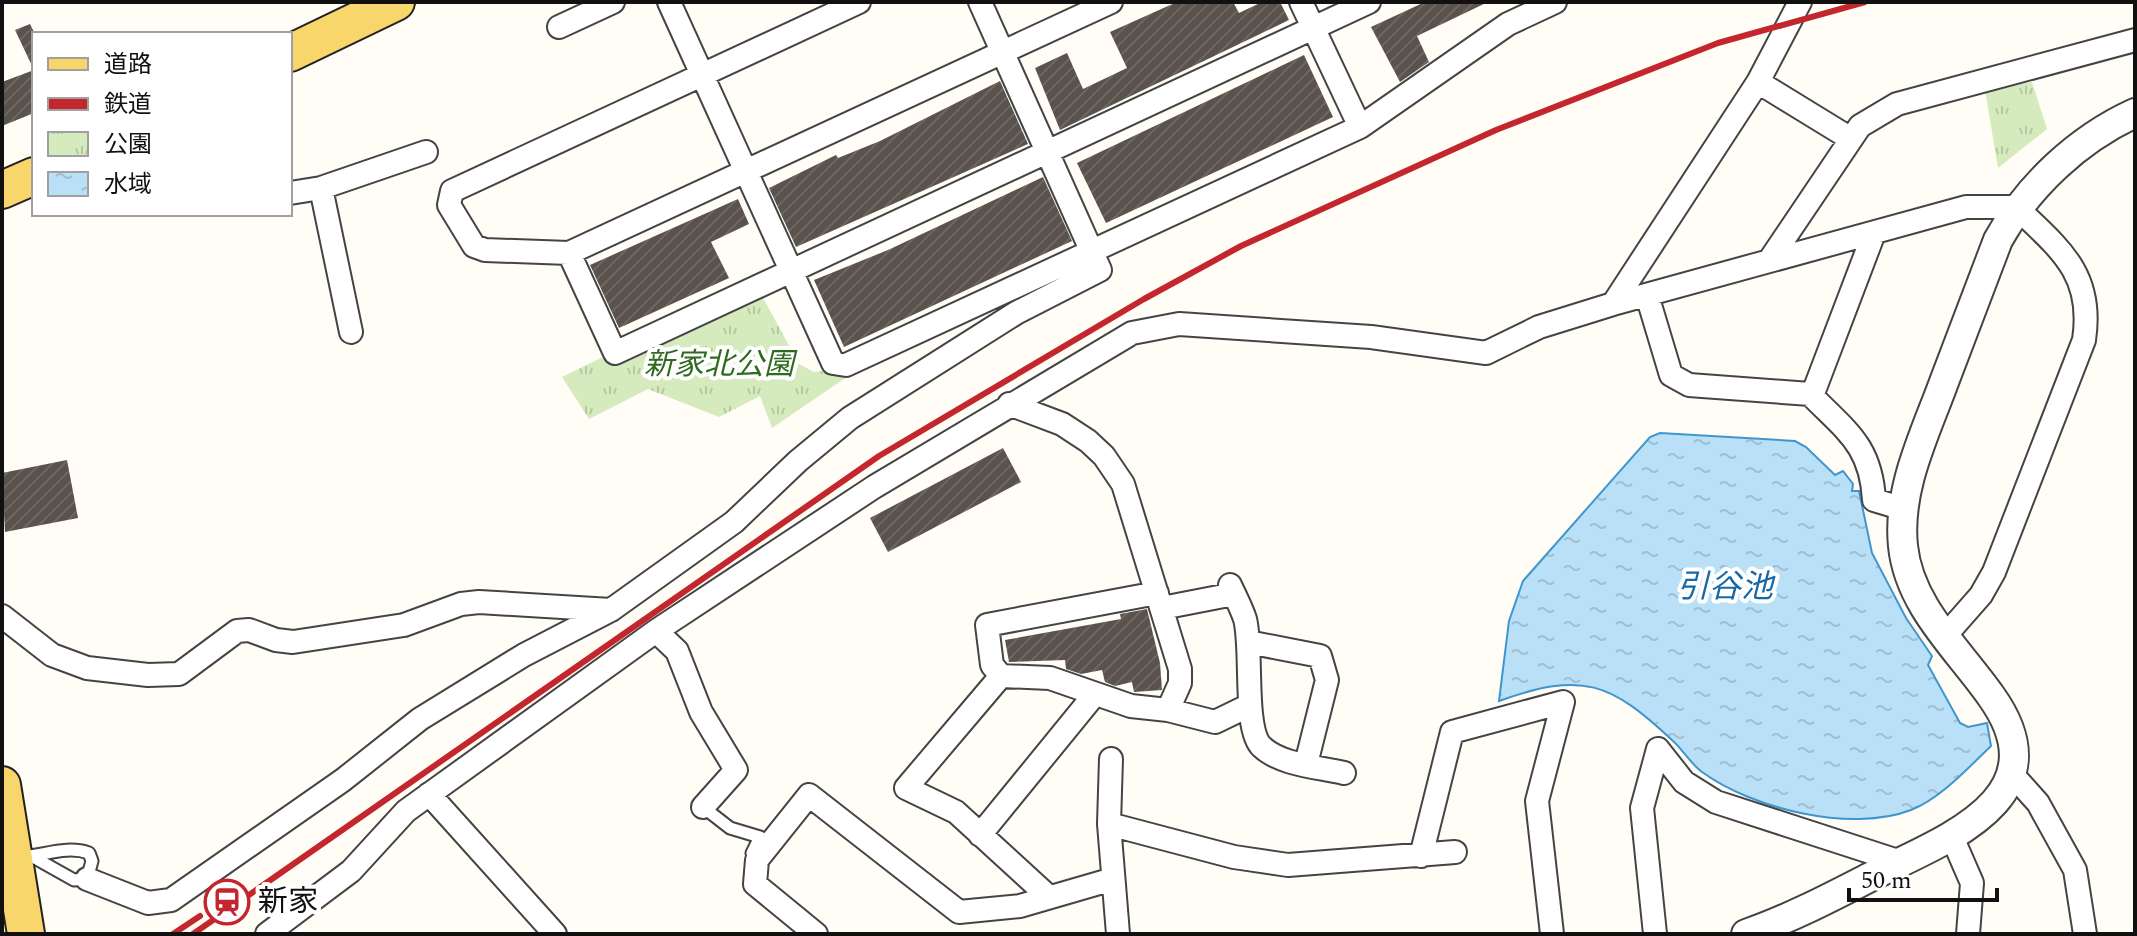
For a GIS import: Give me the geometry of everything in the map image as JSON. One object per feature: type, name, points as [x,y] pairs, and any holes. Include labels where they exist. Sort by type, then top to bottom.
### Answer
[{"type":"main road","points":[[292,52],[396,2]]},
{"type":"main road","points":[[2,190],[32,177]]},
{"type":"main road","points":[[2,785],[24,857],[17,916]]},
{"type":"street","points":[[559,27],[613,2]]},
{"type":"street","points":[[669,2],[833,363],[846,365],[1360,127],[1508,24],[1555,2]]},
{"type":"street","points":[[859,2],[452,191],[449,205],[474,246],[485,250],[569,253],[1111,2]]},
{"type":"street","points":[[87,879],[148,903],[171,900],[343,780],[420,719],[524,655],[611,610],[734,522],[798,461],[850,418],[1016,313],[1100,270],[980,2]]},
{"type":"street","points":[[1301,2],[1360,127]]},
{"type":"street","points":[[569,253],[615,353],[1369,2]]},
{"type":"street","points":[[1613,304],[1758,82],[1800,2]]},
{"type":"street","points":[[1769,261],[1851,139],[1869,119],[1897,104],[2135,40]]},
{"type":"street","points":[[1758,82],[1851,139]]},
{"type":"street","points":[[1746,934],[1803,911],[1952,837],[1992,808],[2012,774],[2014,739],[2004,717],[1917,594],[1907,570],[1903,545],[1904,509],[1917,454],[1998,240],[2016,207],[2087,141],[2135,113]]},
{"type":"street","points":[[292,193],[321,188],[426,152]]},
{"type":"street","points":[[321,188],[351,332]]},
{"type":"street","points":[[267,934],[351,871],[406,811],[656,631],[1009,404],[1132,333],[1152,327],[1179,324],[1371,337],[1486,353],[1539,327],[1769,261],[1966,207],[2016,207],[2061,250],[2078,276],[2088,317],[2084,340],[1994,572],[1981,595],[1945,636]]},
{"type":"street","points":[[1812,396],[1874,233]]},
{"type":"street","points":[[1647,295],[1671,375],[1689,385],[1812,396],[1866,453],[1873,475],[1874,500],[1904,509]]},
{"type":"street","points":[[1009,404],[1062,424],[1104,456],[1123,484],[1180,669],[1180,683],[1168,710]]},
{"type":"street","points":[[1250,705],[1215,722],[1168,710],[1131,706],[1050,678],[1001,676],[992,665],[987,625],[1232,589],[1244,618],[1248,642],[1251,726],[1260,745],[1278,757],[1344,773]]},
{"type":"street","points":[[2,616],[52,655],[87,668],[148,675],[179,674],[237,631],[249,630],[276,640],[293,642],[404,625],[461,604],[479,602],[611,610]]},
{"type":"street","points":[[656,631],[677,651],[701,712],[736,770],[703,807]]},
{"type":"street","points":[[1248,642],[1320,656],[1327,680],[1306,764]]},
{"type":"street","points":[[1001,676],[906,788],[956,812],[1049,897]]},
{"type":"street","points":[[980,835],[1095,694]]},
{"type":"street","points":[[1421,856],[1452,732],[1563,702],[1537,801],[1552,934]]},
{"type":"street","points":[[1655,934],[1642,808],[1658,749],[1684,782],[1716,802],[1901,862]]},
{"type":"street","points":[[1111,759],[1109,824],[1118,934]]},
{"type":"street","points":[[2012,774],[2038,803],[2075,870],[2085,934]]},
{"type":"street","points":[[429,794],[555,934]]},
{"type":"street","points":[[816,934],[755,884],[757,860],[809,795],[959,912],[1020,906],[1113,879]]},
{"type":"street","points":[[1109,824],[1234,857],[1288,865],[1455,852]]},
{"type":"street","points":[[1952,837],[1972,883],[1968,934]]},
{"type":"lane","points":[[703,807],[730,828],[760,837],[748,860],[756,874]]},
{"type":"lane","points":[[43,852],[89,853],[92,861],[87,879],[74,880],[24,857],[43,852]]},
{"type":"green space","points":[[2032,82],[2047,129],[1998,168],[1985,90]]},
{"type":"green space","name":"新家北公園","points":[[761,294],[799,364],[814,372],[863,366],[772,428],[760,396],[719,417],[648,389],[589,419],[562,377],[603,357],[607,363]]},
{"type":"water","name":"引谷池","points":[[1660,433],[1795,441],[1806,447],[1835,475],[1843,471],[1853,484],[1852,491],[1859,491],[1872,553],[1906,618],[1932,656],[1928,665],[1960,723],[1968,727],[1987,723],[1991,746],[1943,791],[1911,810],[1887,816],[1860,819],[1803,814],[1748,797],[1723,785],[1698,769],[1651,721],[1612,695],[1594,688],[1553,686],[1499,701],[1509,621],[1523,581],[1650,437]]},
{"type":"building","points":[[1177,2],[1233,2],[1239,13],[1262,2],[1280,2],[1289,20],[1060,130],[1035,68],[1067,53],[1083,89],[1127,68],[1110,32]]},
{"type":"building","points":[[1425,2],[1488,2],[1417,36],[1429,62],[1400,82],[1371,27]]},
{"type":"building","points":[[30,24],[34,32],[32,66],[15,30]]},
{"type":"building","points":[[1304,55],[1333,117],[1106,223],[1077,163]]},
{"type":"building","points":[[32,71],[32,114],[2,126],[2,82]]},
{"type":"building","points":[[1000,81],[1028,144],[796,247],[769,188],[836,155],[838,158],[880,141]]},
{"type":"building","points":[[1043,177],[1072,241],[844,347],[814,280],[888,250]]},
{"type":"building","points":[[738,199],[749,224],[711,242],[729,278],[619,328],[590,265]]},
{"type":"building","points":[[1003,448],[1021,482],[888,552],[870,518]]},
{"type":"building","points":[[67,460],[78,518],[5,532],[2,473]]},
{"type":"building","points":[[1147,609],[1160,663],[1162,690],[1134,692],[1132,682],[1115,686],[1105,682],[1102,670],[1081,674],[1066,669],[1065,660],[1009,662],[1005,640],[1121,619],[1120,614]]},
{"type":"railway","points":[[193,934],[879,456],[1144,299],[1241,246],[1496,130],[1718,43],[1865,2]]},
{"type":"railway","points":[[173,934],[200,916]]},
{"type":"place","name":"新家","points":[[227,902]]}]
